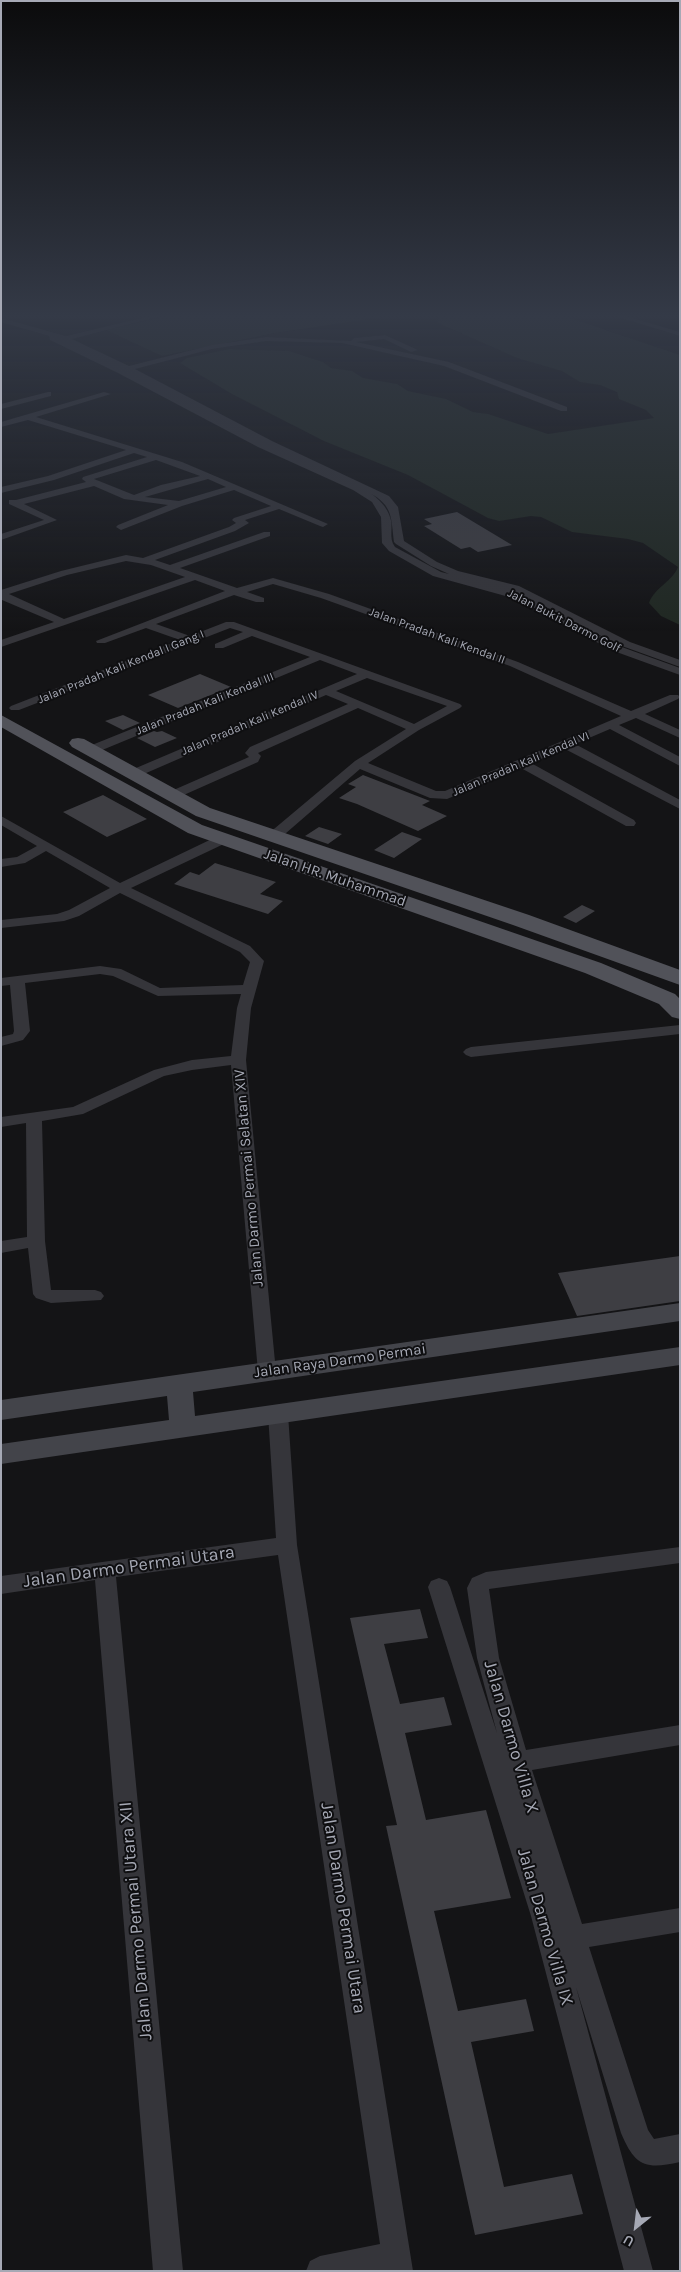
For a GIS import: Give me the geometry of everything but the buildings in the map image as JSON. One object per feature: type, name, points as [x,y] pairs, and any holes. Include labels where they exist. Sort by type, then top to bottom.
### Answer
[{"type":"main road","name":"Jalan HR. Muhammad","points":[[5,708],[91,750],[204,812],[521,920],[680,978]]},
{"type":"main road","name":"Jalan HR. Muhammad","points":[[5,708],[195,829],[594,968],[667,999],[680,1012]]},
{"type":"main road","points":[[304,867],[321,861],[324,854]]},
{"type":"street","points":[[1,425],[15,420]]},
{"type":"street","points":[[40,420],[136,450],[210,476],[323,524]]},
{"type":"street","name":"Jalan Bukit Darmo Golf","points":[[215,420],[261,446],[356,488],[375,500],[386,517],[387,543],[392,549],[421,565],[448,577],[508,592],[524,598],[615,648],[680,672]]},
{"type":"street","name":"Jalan Bukit Darmo Golf","points":[[222,420],[269,444],[364,486],[386,498],[393,507],[396,517],[399,542],[414,553],[455,573],[515,588],[626,644],[680,664]]},
{"type":"street","points":[[1,490],[51,478],[136,450]]},
{"type":"street","points":[[156,457],[86,479],[111,491],[179,504]]},
{"type":"street","points":[[136,497],[164,487],[210,476]]},
{"type":"street","points":[[16,503],[94,483]]},
{"type":"street","points":[[121,527],[179,504],[234,487]]},
{"type":"street","points":[[1,500],[16,503],[52,520],[1,537]]},
{"type":"street","points":[[145,560],[232,529],[244,522],[237,520],[280,506]]},
{"type":"street","points":[[171,568],[267,534]]},
{"type":"street","points":[[65,623],[6,598],[4,593],[57,575],[107,561],[126,558],[145,560],[171,568],[260,600]]},
{"type":"street","points":[[1,644],[194,577]]},
{"type":"street","name":"Jalan Pradah Kali Kendal II","points":[[235,591],[273,581],[315,593],[514,664],[634,715]]},
{"type":"street","points":[[101,641],[235,591]]},
{"type":"street","points":[[146,624],[191,640]]},
{"type":"street","points":[[226,624],[233,624],[456,706],[415,728],[359,764],[273,837]]},
{"type":"street","name":"Jalan Pradah Kali Kendal I Gang I","points":[[5,708],[191,640],[226,624]]},
{"type":"street","points":[[219,646],[252,632]]},
{"type":"street","name":"Jalan Pradah Kali Kendal III","points":[[91,750],[319,657]]},
{"type":"street","name":"Jalan Pradah Kali Kendal IV","points":[[133,774],[366,674]]},
{"type":"street","points":[[326,691],[415,728]]},
{"type":"street","name":"Jalan Pradah Kali Kendal VI","points":[[359,764],[438,796],[447,795],[523,764],[674,697]]},
{"type":"street","points":[[172,795],[254,759],[255,756],[251,753],[254,750],[356,704]]},
{"type":"street","points":[[634,715],[680,735]]},
{"type":"street","points":[[612,725],[680,762]]},
{"type":"street","points":[[567,745],[680,805]]},
{"type":"street","points":[[523,764],[630,822]]},
{"type":"street","points":[[1,820],[45,847],[120,888]]},
{"type":"street","points":[[1,924],[59,918],[74,913],[120,888],[223,839]]},
{"type":"street","points":[[1,863],[20,860],[45,847]]},
{"type":"street","name":"Jalan Darmo Permai Selatan XIV","points":[[120,888],[245,949],[256,961],[244,1008],[238,1060],[267,1372]]},
{"type":"street","points":[[1,982],[109,970],[158,992],[250,989]]},
{"type":"street","points":[[1,1042],[18,1037],[22,1031],[17,981]]},
{"type":"street","points":[[471,1052],[680,1029]]},
{"type":"street","points":[[1,1122],[65,1114],[88,1108],[160,1073],[192,1065],[238,1060]]},
{"type":"street","points":[[34,1118],[36,1241],[42,1294],[50,1297],[94,1296]]},
{"type":"street","points":[[1,1247],[36,1241]]},
{"type":"street","name":"Jalan Raya Darmo Permai","points":[[1,1410],[680,1312]]},
{"type":"street","points":[[1,1454],[680,1356]]},
{"type":"street","points":[[179,1384],[183,1428]]},
{"type":"street","name":"Jalan Darmo Permai Utara","points":[[278,1414],[287,1545],[398,2263]]},
{"type":"street","name":"Jalan Darmo Permai Utara","points":[[1,1585],[287,1545]]},
{"type":"street","name":"Jalan Darmo Villa X","points":[[680,1555],[486,1581],[480,1584],[478,1588],[488,1658],[518,1762],[572,1938],[639,2145],[646,2152],[654,2153],[680,2148]]},
{"type":"street","name":"Jalan Darmo Permai Utara XII","points":[[105,1571],[168,2271]]},
{"type":"street","name":"Jalan Darmo Villa IX","points":[[440,1587],[544,1916],[638,2271]]},
{"type":"street","points":[[518,1762],[680,1735]]},
{"type":"street","points":[[572,1938],[680,1920]]},
{"type":"street","points":[[320,2271],[398,2263]]},
{"type":"shaded area","points":[[283,420],[506,420],[548,434],[641,420],[680,420],[680,625],[661,616],[649,603],[655,593],[672,577],[678,567],[643,543],[628,539],[572,532],[541,517],[531,516],[499,521],[488,518],[408,475],[324,441]]}]
